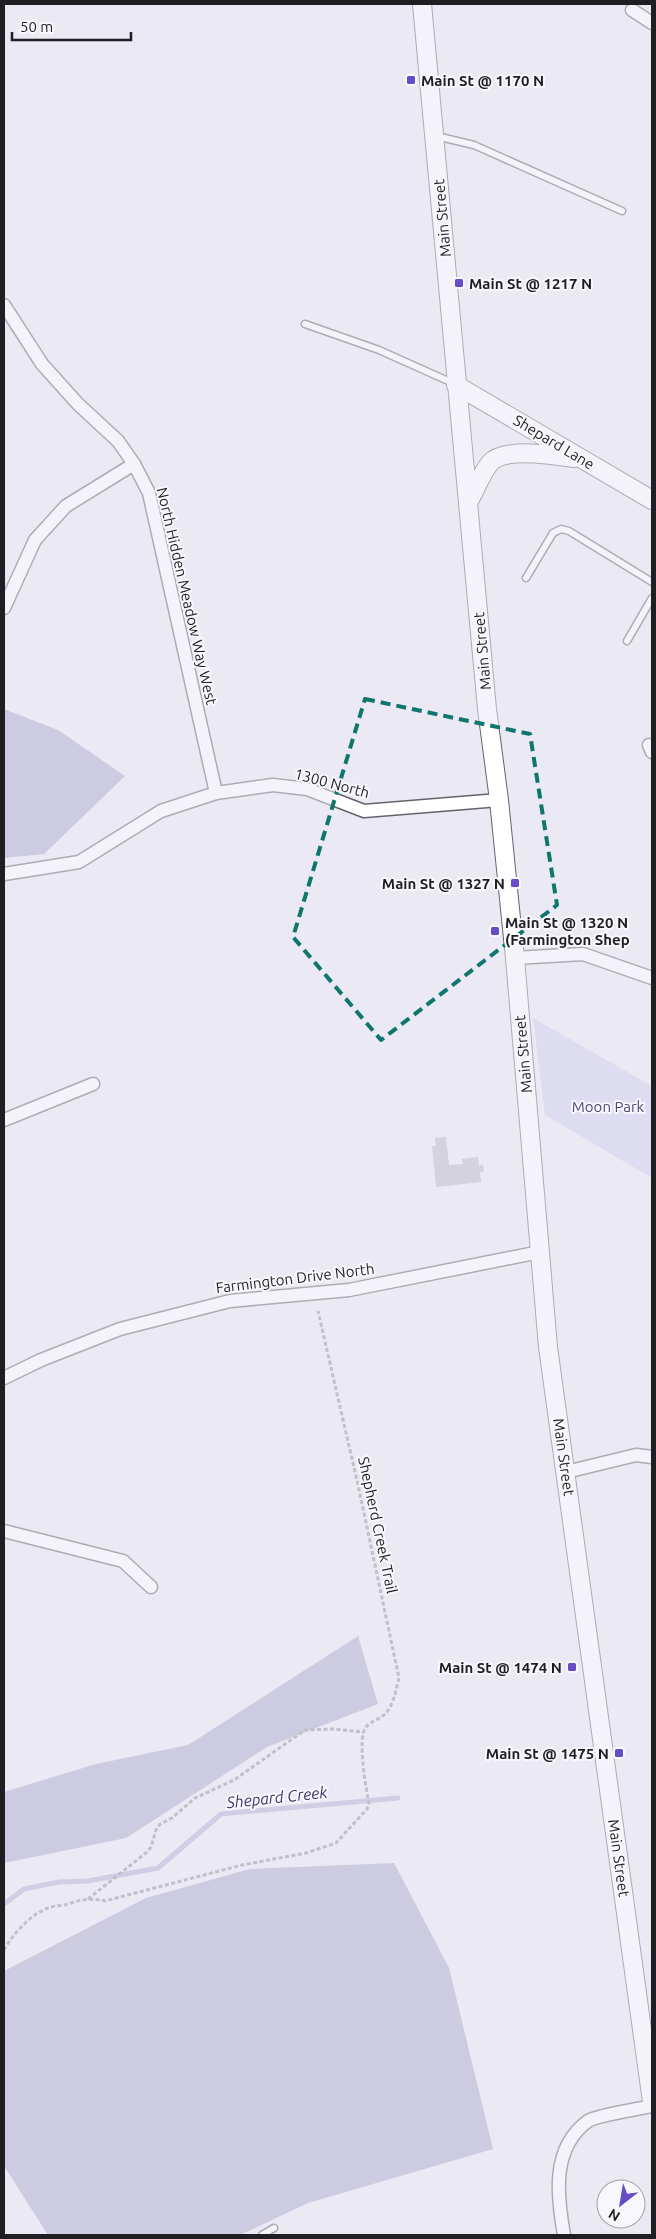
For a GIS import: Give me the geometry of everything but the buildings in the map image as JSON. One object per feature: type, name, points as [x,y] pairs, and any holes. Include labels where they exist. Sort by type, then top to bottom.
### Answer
[{"type":"main road","name":"Main Street","points":[[422,4],[456,384],[515,958],[548,1348],[652,2102]]},
{"type":"main road","name":"Shepard Lane","points":[[456,384],[652,500]]},
{"type":"main road","points":[[469,501],[491,462],[499,458],[521,453],[550,454],[585,460]]},
{"type":"street","points":[[632,10],[652,23]]},
{"type":"street","name":"North Hidden Meadow Way West","points":[[4,305],[42,364],[78,404],[118,441],[134,464],[149,493],[216,794]]},
{"type":"street","points":[[4,608],[35,540],[66,506],[134,464]]},
{"type":"street","name":"1300 North","points":[[4,874],[79,862],[161,811],[216,794],[273,785],[307,789],[364,811],[499,800]]},
{"type":"street","points":[[515,958],[583,954],[652,978]]},
{"type":"street","points":[[4,1120],[93,1084]]},
{"type":"street","name":"Farmington Drive North","points":[[4,1378],[41,1360],[120,1329],[230,1301],[349,1290],[540,1252]]},
{"type":"street","points":[[566,1472],[636,1455],[652,1457]]},
{"type":"street","points":[[4,1530],[123,1561],[150,1587]]},
{"type":"street","points":[[564,2235],[558,2202],[560,2163],[572,2138],[589,2120],[652,2106]]},
{"type":"lane","points":[[434,136],[474,145],[622,211]]},
{"type":"lane","points":[[305,324],[379,350],[456,384]]},
{"type":"lane","points":[[526,578],[553,533],[561,529],[569,531],[652,582]]},
{"type":"lane","points":[[627,641],[652,598]]},
{"type":"lane","points":[[262,2235],[274,2228]]},
{"type":"path","name":"Shepherd Creek Trail","points":[[318,1311],[358,1485],[399,1678],[391,1705],[386,1713],[365,1727],[363,1732]]},
{"type":"path","points":[[4,1950],[26,1923],[41,1911],[50,1907],[70,1904],[78,1900],[87,1900],[95,1899],[105,1901],[242,1865],[306,1852],[336,1843],[369,1803],[366,1789],[363,1732],[332,1729],[305,1730],[294,1736],[234,1780],[195,1798],[172,1818],[160,1824],[156,1830],[151,1847],[87,1900]]},
{"type":"highlighted area","points":[[365,699],[530,734],[557,905],[381,1040],[293,937]]},
{"type":"green space","name":"Moon Park","points":[[533,1018],[652,1086],[652,1178],[545,1115]]},
{"type":"shaded area","points":[[4,709],[58,730],[125,776],[44,854],[4,858]]},
{"type":"shaded area","points":[[358,1636],[378,1704],[267,1747],[126,1838],[4,1863],[4,1792],[96,1764],[188,1745]]},
{"type":"shaded area","points":[[394,1863],[449,1968],[493,2149],[308,2203],[240,2235],[48,2235],[4,2166],[4,1971],[146,1898],[250,1869]]},
{"type":"waterway","name":"Shepard Creek","points":[[4,1904],[24,1889],[59,1882],[88,1881],[158,1868],[221,1814],[398,1798]]},
{"type":"place","name":"Main St @ 1170 N","points":[[411,80]]},
{"type":"place","name":"Main St @ 1217 N","points":[[459,283]]},
{"type":"place","name":"Main St @ 1327 N","points":[[515,883]]},
{"type":"place","name":"Main St @ 1320 N (Farmington Shep","points":[[495,931]]},
{"type":"place","name":"Main St @ 1474 N","points":[[572,1667]]},
{"type":"place","name":"Main St @ 1475 N","points":[[619,1753]]}]
